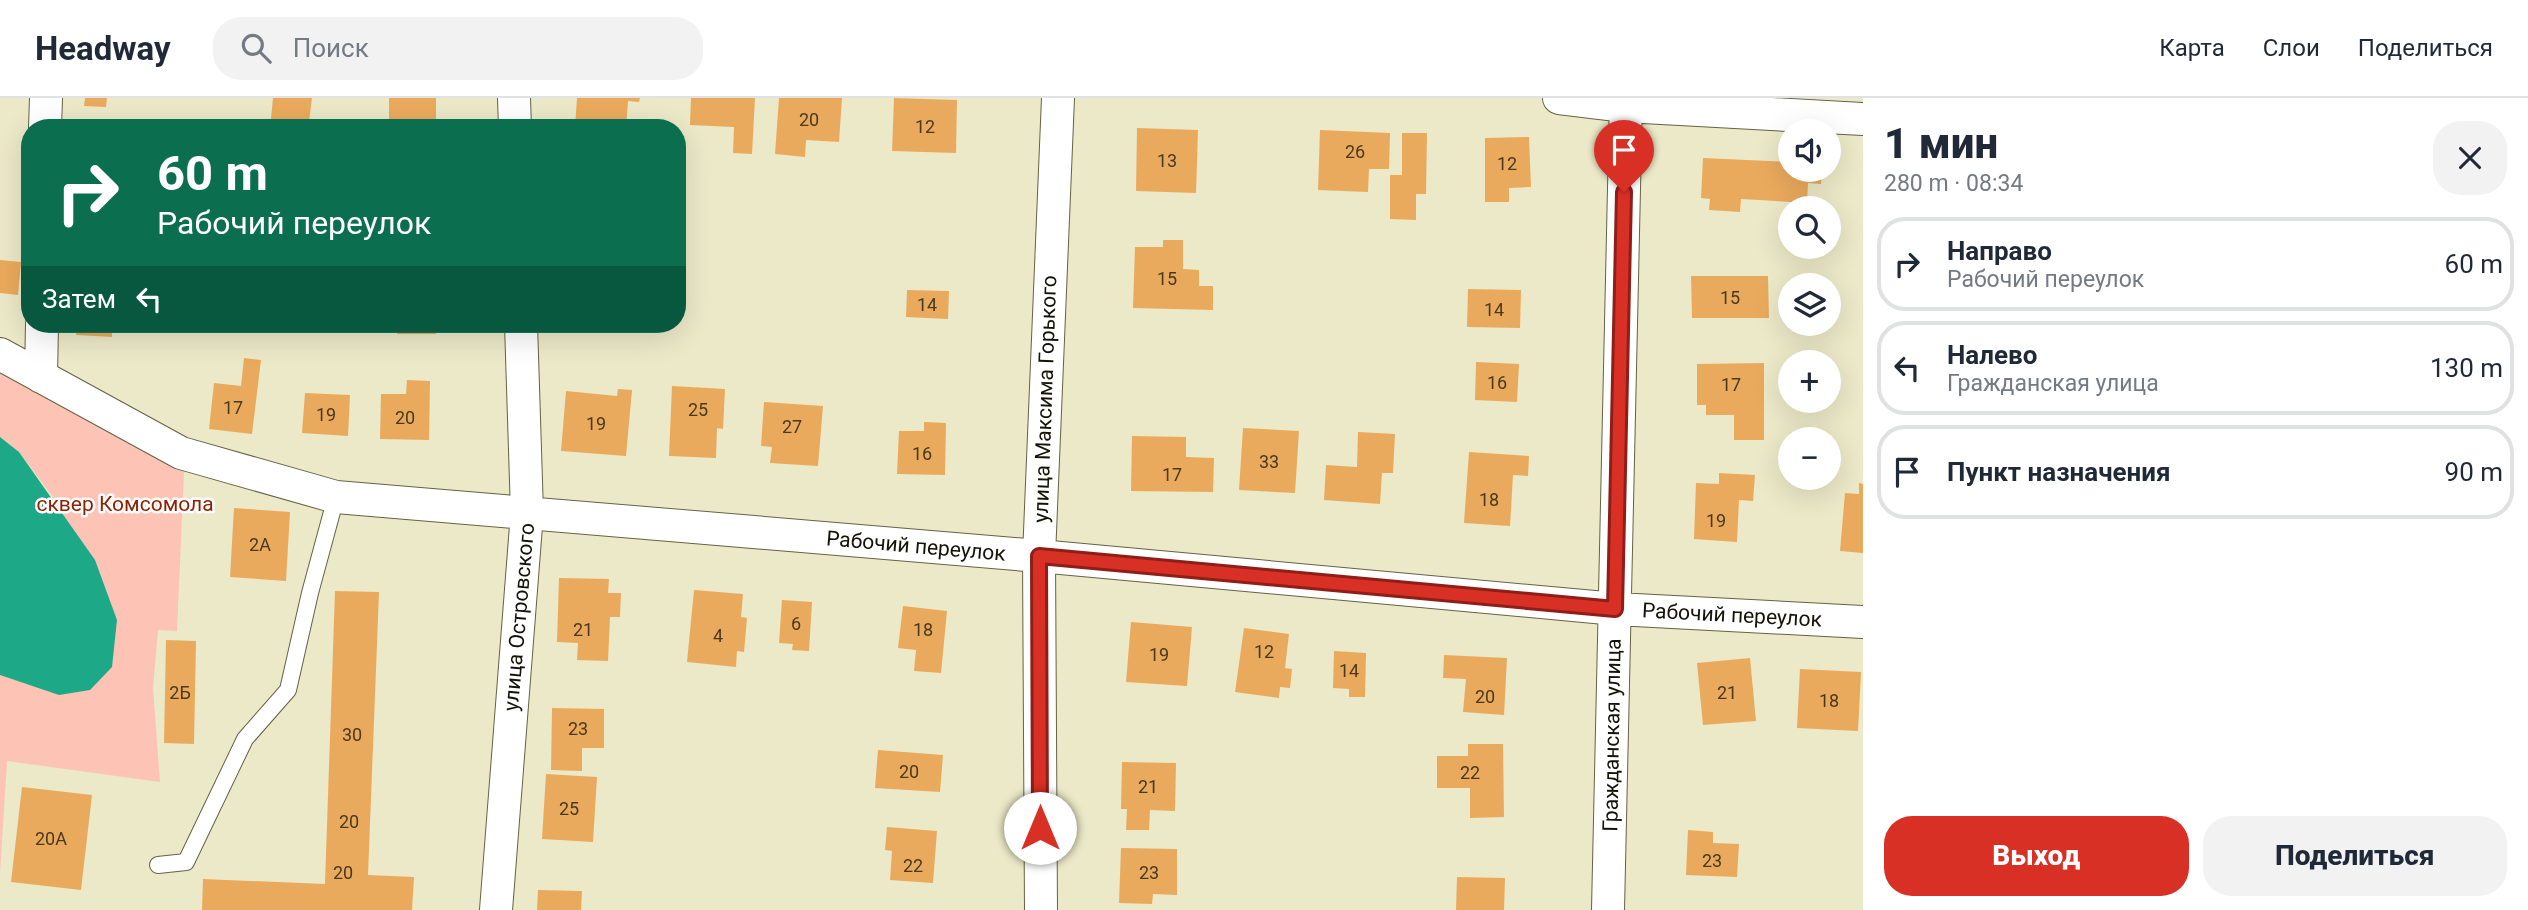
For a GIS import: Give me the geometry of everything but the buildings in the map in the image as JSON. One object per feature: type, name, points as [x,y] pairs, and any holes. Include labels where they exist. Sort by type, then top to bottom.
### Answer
[{"type":"street","points":[[45,119],[46,98]]},
{"type":"street","points":[[514,98],[515,119]]},
{"type":"street","name":"улица Максима Горького","points":[[1041,910],[1039,556],[1058,98]]},
{"type":"street","points":[[1559,98],[1863,119]]},
{"type":"street","name":"Гражданская улица","points":[[1608,910],[1626,102]]},
{"type":"street","points":[[41,377],[42,333]]},
{"type":"street","name":"улица Островского","points":[[496,910],[527,513],[521,333]]},
{"type":"street","name":"Рабочий переулок","points":[[0,354],[181,453],[336,497],[1039,556],[1615,609],[1863,622]]},
{"type":"lane","points":[[158,864],[186,862],[245,739],[288,690],[336,497]]},
{"type":"green space","name":"сквер Комсомола","points":[[0,367],[184,471],[177,631],[158,630],[153,688],[160,782],[7,761],[0,873],[0,675],[28,684],[56,501],[19,452],[0,437]]},
{"type":"water","points":[[0,437],[19,452],[95,560],[117,620],[112,667],[90,690],[59,695],[0,675]]},
{"type":"route","points":[[1040,828],[1039,556],[1615,609],[1624,192]]}]
